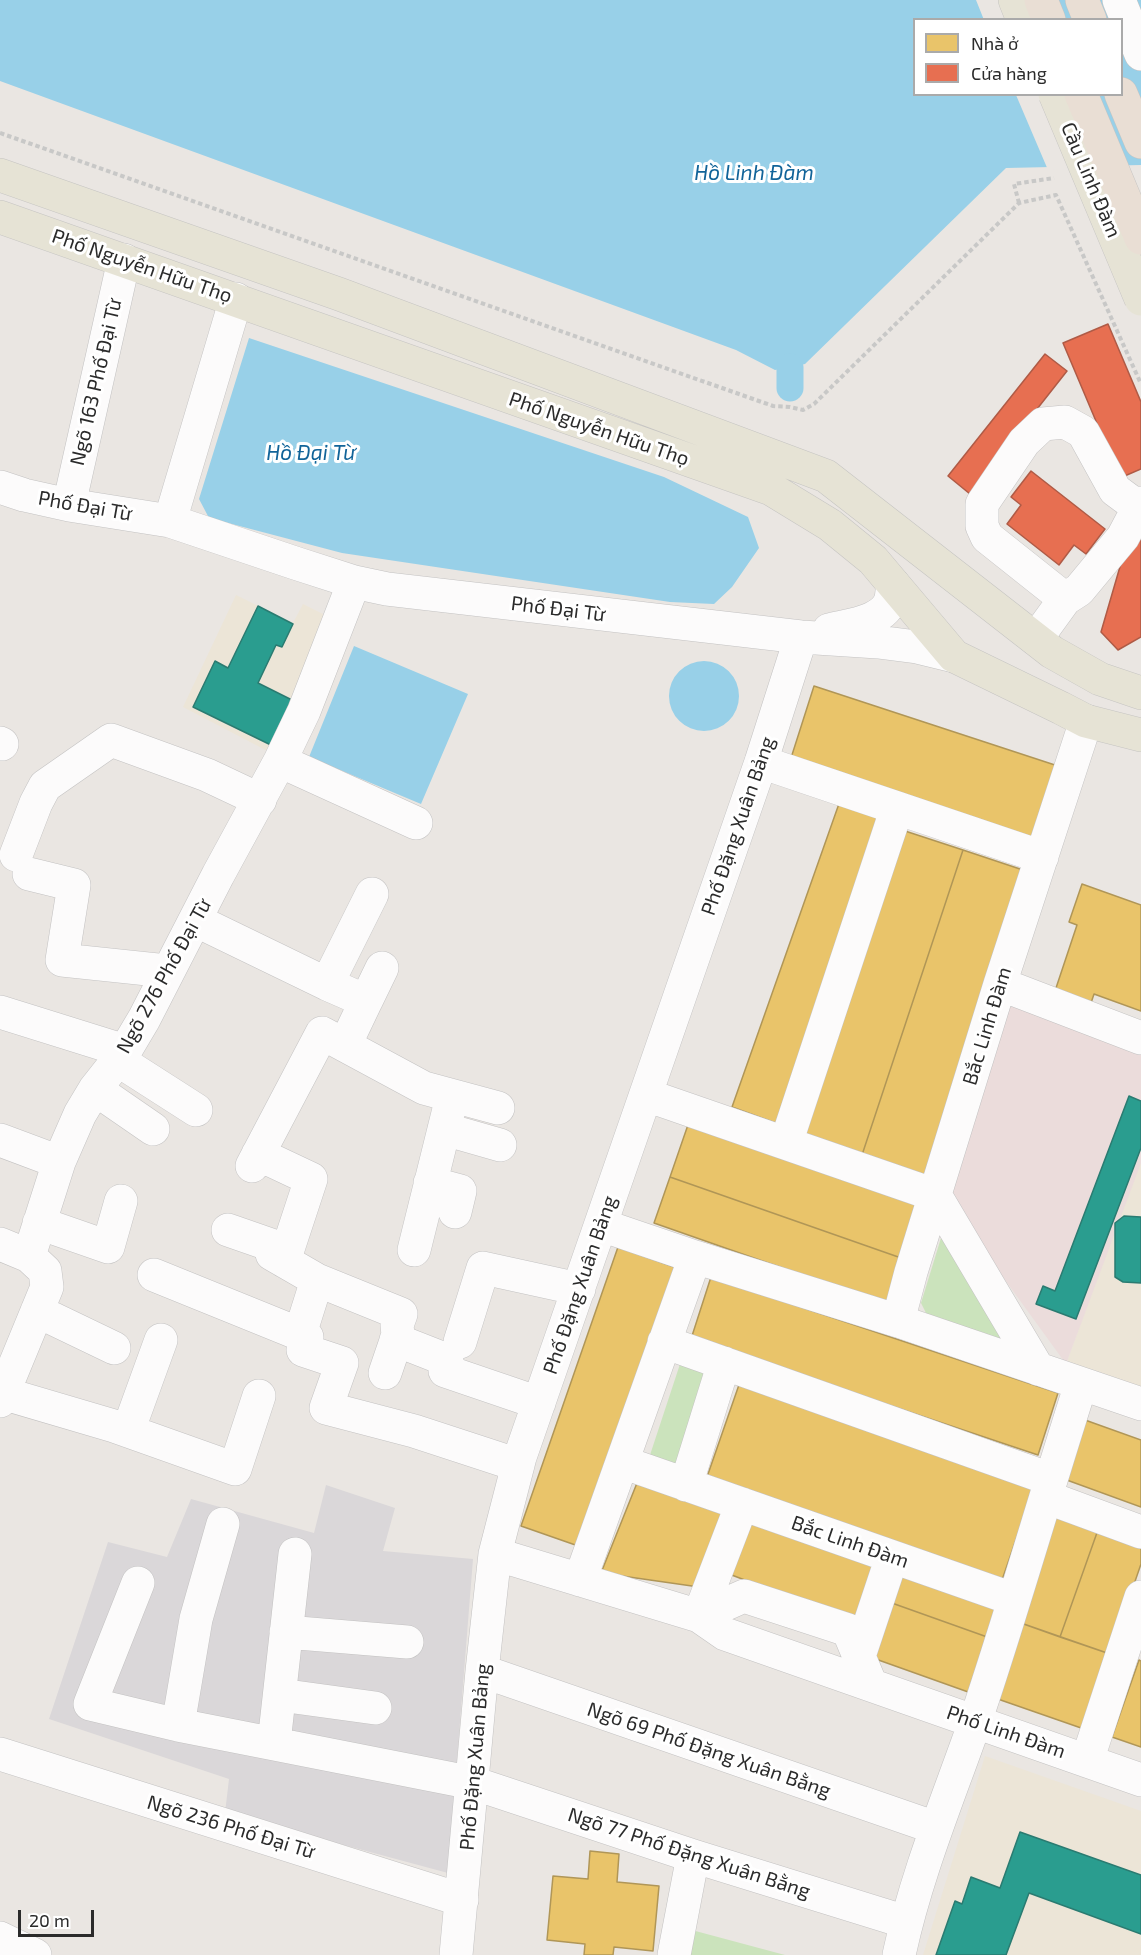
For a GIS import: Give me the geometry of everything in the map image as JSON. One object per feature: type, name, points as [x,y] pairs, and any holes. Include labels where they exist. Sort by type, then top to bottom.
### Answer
[{"type":"highway","points":[[1041,0],[1048,18]]},
{"type":"highway","points":[[1082,0],[1089,18]]},
{"type":"highway","points":[[1082,96],[1141,238]]},
{"type":"highway","points":[[1122,96],[1141,142]]},
{"type":"main road","points":[[1015,0],[1022,18]]},
{"type":"main road","name":"Cầu Linh Đàm","points":[[1055,96],[1141,299]]},
{"type":"main road","name":"Phố Nguyễn Hữu Thọ","points":[[0,175],[350,298],[825,476],[1052,652],[1100,679],[1141,693]]},
{"type":"main road","name":"Phố Nguyễn Hữu Thọ","points":[[0,217],[771,489],[830,525],[873,560],[954,656],[1086,721],[1141,735]]},
{"type":"main road","points":[[1087,673],[1113,676],[1141,673]]},
{"type":"street","points":[[1119,0],[1141,54]]},
{"type":"street","points":[[159,272],[171,234]]},
{"type":"street","name":"Ngõ 163 Phố Đại Từ","points":[[69,505],[124,260]]},
{"type":"street","points":[[170,521],[236,299]]},
{"type":"street","points":[[1036,639],[1065,599],[1079,590],[1123,537],[1139,505],[1115,490],[1083,432],[1065,422],[1043,424],[1024,442],[982,504],[982,526],[987,537],[1065,599]]},
{"type":"street","name":"Phố Đại Từ","points":[[0,487],[69,505],[170,521],[354,582],[387,589],[801,637],[878,642],[917,647],[954,656]]},
{"type":"street","name":"Ngõ 276 Phố Đại Từ","points":[[1,1397],[47,1287],[45,1271],[15,1250],[39,1223],[59,1162],[80,1114],[144,1019],[167,971],[280,762],[304,711],[354,582]]},
{"type":"street","points":[[801,637],[873,618],[880,614],[891,601],[893,584]]},
{"type":"street","name":"Phố Đặng Xuân Bảng","points":[[456,1955],[495,1554],[518,1465],[761,762],[801,637]]},
{"type":"street","name":"Bắc Linh Đàm","points":[[898,1321],[1000,984],[1086,721]]},
{"type":"street","points":[[167,971],[62,966],[75,881],[23,865],[36,803],[45,786],[111,740],[207,775],[260,800]]},
{"type":"street","points":[[280,762],[416,823]]},
{"type":"street","points":[[761,762],[1042,857]]},
{"type":"street","points":[[786,1143],[897,808]]},
{"type":"street","points":[[327,984],[372,894]]},
{"type":"street","points":[[195,920],[366,1001]]},
{"type":"street","points":[[345,1046],[382,968]]},
{"type":"street","points":[[1000,984],[1141,1038]]},
{"type":"street","points":[[0,1012],[121,1055],[196,1110]]},
{"type":"street","points":[[284,1261],[311,1179],[255,1160],[322,1033],[424,1088],[498,1108]]},
{"type":"street","points":[[95,1089],[153,1129]]},
{"type":"street","points":[[646,1095],[935,1195],[1038,1369]]},
{"type":"street","points":[[414,1250],[452,1096]]},
{"type":"street","points":[[444,1129],[500,1145]]},
{"type":"street","points":[[0,1140],[59,1162]]},
{"type":"street","points":[[430,1183],[460,1191],[454,1212]]},
{"type":"street","points":[[39,1223],[108,1247],[121,1201]]},
{"type":"street","points":[[601,1225],[898,1321],[1141,1404]]},
{"type":"street","points":[[228,1230],[274,1246],[272,1254],[317,1280],[401,1314],[397,1325],[398,1335],[385,1373]]},
{"type":"street","points":[[580,1580],[695,1257]]},
{"type":"street","points":[[460,1342],[483,1268],[579,1289]]},
{"type":"street","points":[[154,1275],[307,1337],[303,1350],[342,1363],[326,1408],[414,1431],[518,1465]]},
{"type":"street","points":[[300,1334],[317,1280]]},
{"type":"street","points":[[38,1311],[114,1348]]},
{"type":"street","points":[[128,1431],[161,1340]]},
{"type":"street","points":[[396,1340],[447,1359],[445,1371],[539,1403]]},
{"type":"street","points":[[664,1342],[1048,1488],[1141,1533]]},
{"type":"street","points":[[686,1485],[724,1363]]},
{"type":"street","points":[[899,1955],[906,1922],[936,1828],[975,1722],[1081,1384]]},
{"type":"street","points":[[1,1397],[128,1431],[235,1469],[259,1396]]},
{"type":"street","name":"Bắc Linh Đàm","points":[[621,1462],[1013,1599]]},
{"type":"street","points":[[699,1616],[742,1504]]},
{"type":"street","points":[[178,1725],[196,1619],[223,1524]]},
{"type":"street","points":[[273,1743],[295,1554]]},
{"type":"street","name":"Phố Linh Đàm","points":[[495,1554],[699,1616],[725,1634],[865,1670],[975,1722],[1141,1780]]},
{"type":"street","points":[[865,1670],[892,1557]]},
{"type":"street","name":"Ngõ 77 Phố Đặng Xuân Bằng","points":[[138,1583],[90,1704],[178,1725],[473,1783],[693,1856],[906,1922]]},
{"type":"street","points":[[699,1616],[744,1596],[848,1630],[865,1670]]},
{"type":"street","points":[[1087,1761],[1141,1597]]},
{"type":"street","points":[[286,1632],[407,1642]]},
{"type":"street","name":"Ngõ 69 Phố Đặng Xuân Bằng","points":[[482,1671],[936,1828]]},
{"type":"street","points":[[280,1695],[375,1708]]},
{"type":"street","name":"Ngõ 236 Phố Đại Từ","points":[[0,1754],[462,1900]]},
{"type":"street","points":[[674,1955],[693,1856]]},
{"type":"street","points":[[0,1938],[35,1955]]},
{"type":"path","points":[[0,133],[772,406],[802,410],[814,404],[1019,203],[1056,195],[1141,384]]},
{"type":"path","points":[[1019,203],[1014,184],[1054,178]]},
{"type":"shaded area","points":[[236,595],[293,623],[303,604],[343,624],[277,756],[183,707]]},
{"type":"shaded area","points":[[1008,1005],[1141,1050],[1141,1163],[1066,1364],[942,1193]]},
{"type":"shaded area","points":[[1141,1155],[1141,1390],[1066,1364]]},
{"type":"shaded area","points":[[326,1485],[395,1508],[383,1551],[473,1559],[448,1873],[225,1813],[229,1779],[49,1719],[108,1542],[167,1557],[191,1499],[314,1533]]},
{"type":"shaded area","points":[[985,1756],[1141,1811],[1141,1955],[923,1955]]},
{"type":"green space","points":[[945,1225],[1011,1350],[932,1325],[921,1303]]},
{"type":"green space","points":[[681,1361],[715,1372],[683,1467],[650,1455]]},
{"type":"green space","points":[[688,1929],[785,1955],[684,1955]]},
{"type":"water","name":"Hồ Linh Đàm","points":[[0,0],[1141,0],[1141,165],[1006,168],[805,364],[775,370],[736,350],[0,81]]},
{"type":"water","name":"Hồ Đại Từ","points":[[249,338],[664,477],[748,517],[759,548],[732,587],[714,604],[670,602],[342,553],[209,518],[199,499]]},
{"type":"water","points":[[354,646],[468,694],[421,804],[309,757]]},
{"type":"water","points":[[704,661],[717,664],[729,671],[736,683],[739,696],[736,709],[729,721],[717,728],[704,731],[691,728],[679,721],[672,709],[669,696],[672,683],[679,671],[691,664]]},
{"type":"pier","points":[[976,0],[1033,0],[1042,18],[983,18]]},
{"type":"pier","points":[[1016,96],[1073,96],[1105,168],[1048,170]]},
{"type":"building: Nhà ở","points":[[814,686],[1061,767],[1037,839],[791,758]]},
{"type":"building: Nhà ở","points":[[841,798],[887,814],[778,1124],[732,1107]]},
{"type":"building: Nhà ở","points":[[902,830],[963,850],[862,1155],[799,1134]]},
{"type":"building: Nhà ở","points":[[963,850],[1026,871],[924,1176],[862,1155]]},
{"type":"building: Nhà ở","points":[[1082,884],[1141,905],[1141,1011],[1094,994],[1091,1003],[1055,991],[1077,925],[1069,922]]},
{"type":"building: Nhà ở","points":[[690,1119],[924,1202],[904,1259],[670,1177]]},
{"type":"building: Nhà ở","points":[[670,1177],[904,1259],[888,1305],[654,1223]]},
{"type":"building: Nhà ở","points":[[618,1247],[680,1269],[584,1548],[521,1526]]},
{"type":"building: Nhà ở","points":[[711,1277],[1058,1393],[1038,1455],[691,1339]]},
{"type":"building: Nhà ở","points":[[741,1379],[1036,1482],[1002,1580],[707,1477]]},
{"type":"building: Nhà ở","points":[[1085,1420],[1141,1440],[1141,1507],[1064,1479]]},
{"type":"building: Nhà ở","points":[[639,1478],[732,1508],[699,1587],[601,1573]]},
{"type":"building: Nhà ở","points":[[1057,1512],[1099,1527],[1060,1637],[1018,1622]]},
{"type":"building: Nhà ở","points":[[750,1518],[879,1567],[858,1623],[729,1574]]},
{"type":"building: Nhà ở","points":[[1099,1527],[1141,1542],[1141,1564],[1110,1654],[1060,1637]]},
{"type":"building: Nhà ở","points":[[901,1567],[1002,1603],[990,1638],[889,1602]]},
{"type":"building: Nhà ở","points":[[889,1602],[990,1638],[971,1693],[870,1657]]},
{"type":"building: Nhà ở","points":[[1018,1622],[1110,1654],[1084,1729],[992,1697]]},
{"type":"building: Nhà ở","points":[[1139,1660],[1141,1661],[1141,1747],[1112,1737]]},
{"type":"building: Nhà ở","points":[[590,1851],[619,1854],[617,1882],[659,1886],[653,1951],[614,1947],[613,1955],[584,1955],[585,1944],[547,1940],[553,1876],[588,1879]]},
{"type":"building: Cửa hàng","points":[[1108,324],[1141,402],[1141,469],[1120,478],[1063,343]]},
{"type":"building: Cửa hàng","points":[[1045,354],[1067,371],[970,494],[948,476]]},
{"type":"building: Cửa hàng","points":[[1031,471],[1105,529],[1086,554],[1074,545],[1059,565],[1007,524],[1021,505],[1011,497]]},
{"type":"building: Cửa hàng","points":[[1141,526],[1141,637],[1118,650],[1101,632],[1126,546]]},
{"type":"building: Trường học","points":[[258,606],[293,624],[282,647],[276,645],[258,683],[296,702],[275,747],[193,707],[215,661],[228,668]]},
{"type":"building: Trường học","points":[[1129,1096],[1141,1101],[1141,1148],[1076,1319],[1036,1304],[1043,1286],[1055,1291]]},
{"type":"building: Trường học","points":[[1124,1216],[1141,1217],[1141,1283],[1123,1282],[1115,1277],[1115,1223]]},
{"type":"building: Trường học","points":[[1020,1832],[1141,1875],[1141,1934],[1029,1893],[1006,1955],[936,1955],[955,1901],[962,1904],[971,1877],[1000,1888]]},
{"type":"waterway","points":[[790,367],[790,388]]}]
